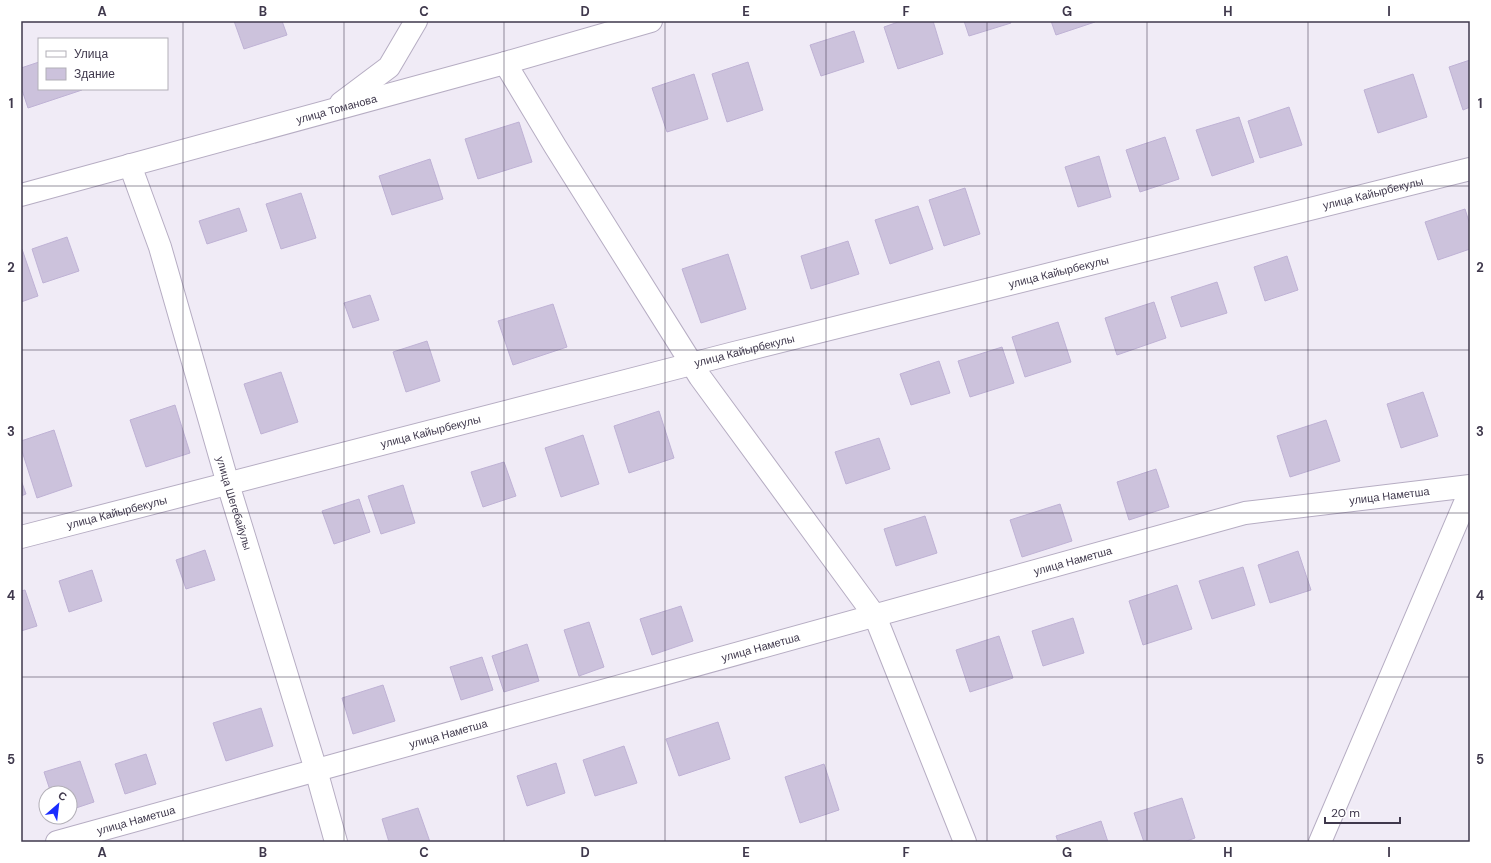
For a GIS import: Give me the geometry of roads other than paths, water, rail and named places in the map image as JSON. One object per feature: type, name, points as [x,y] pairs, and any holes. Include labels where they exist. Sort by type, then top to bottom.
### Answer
[{"type":"street","points":[[332,110],[389,67],[416,21]]},
{"type":"street","name":"улица Томанова","points":[[21,195],[651,21]]},
{"type":"street","points":[[505,62],[554,146],[704,384],[875,616],[965,842]]},
{"type":"street","name":"улица Шегебайулы","points":[[130,165],[160,247],[228,484],[316,770],[336,842]]},
{"type":"street","name":"улица Кайырбекулы","points":[[21,537],[692,364],[1470,169]]},
{"type":"street","name":"улица Наметша","points":[[57,842],[1245,513],[1470,486]]},
{"type":"street","points":[[1320,842],[1470,492]]}]
